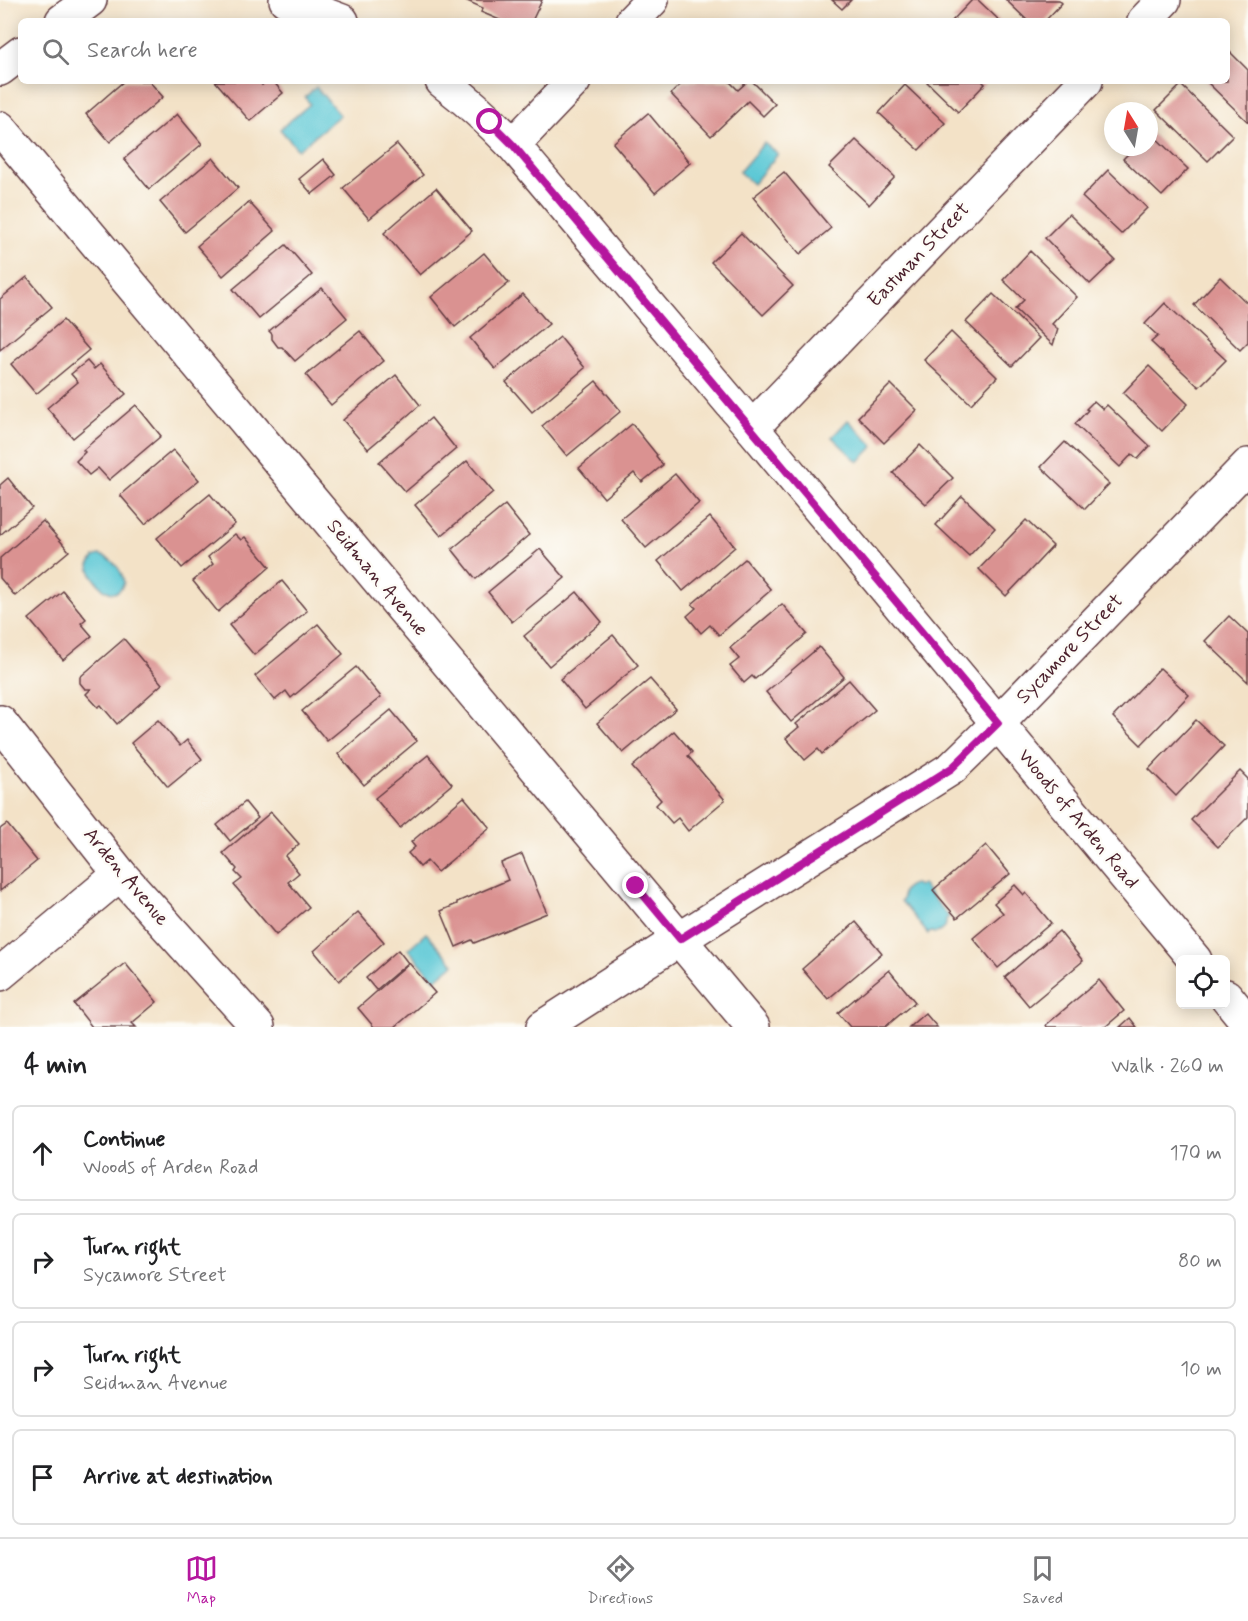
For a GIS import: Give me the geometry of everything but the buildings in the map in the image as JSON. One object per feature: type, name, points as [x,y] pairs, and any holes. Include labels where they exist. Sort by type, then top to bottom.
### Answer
[{"type":"street","points":[[66,18],[90,0]]},
{"type":"street","points":[[286,0],[334,18]]},
{"type":"street","points":[[635,18],[652,0]]},
{"type":"street","points":[[1147,18],[1164,0]]},
{"type":"street","points":[[0,69],[18,55]]},
{"type":"street","name":"Woods of Arden Road","points":[[446,84],[459,93],[513,145],[1191,955]]},
{"type":"street","points":[[513,145],[571,84]]},
{"type":"street","name":"Eastman Street","points":[[752,428],[1083,84]]},
{"type":"street","name":"Seidman Avenue","points":[[0,128],[753,1027]]},
{"type":"street","name":"Sycamore Street","points":[[543,1027],[952,768],[1248,465]]},
{"type":"street","name":"Arden Avenue","points":[[0,722],[120,874],[258,1027]]},
{"type":"street","points":[[0,974],[120,874]]},
{"type":"water","points":[[316,87],[340,115],[298,150],[280,129],[310,104],[305,97]]},
{"type":"water","points":[[764,143],[778,154],[753,184],[739,172]]},
{"type":"water","points":[[848,420],[874,446],[858,462],[832,437]]},
{"type":"water","points":[[99,555],[112,561],[121,574],[124,583],[115,593],[104,589],[90,571],[89,565],[94,557]]},
{"type":"water","points":[[914,884],[919,886],[922,884],[949,917],[940,932],[928,934],[901,901],[905,889]]},
{"type":"water","points":[[426,933],[454,964],[435,980],[408,949]]},
{"type":"route","points":[[490,122],[513,145],[998,723],[952,768],[680,939],[636,886]]}]
